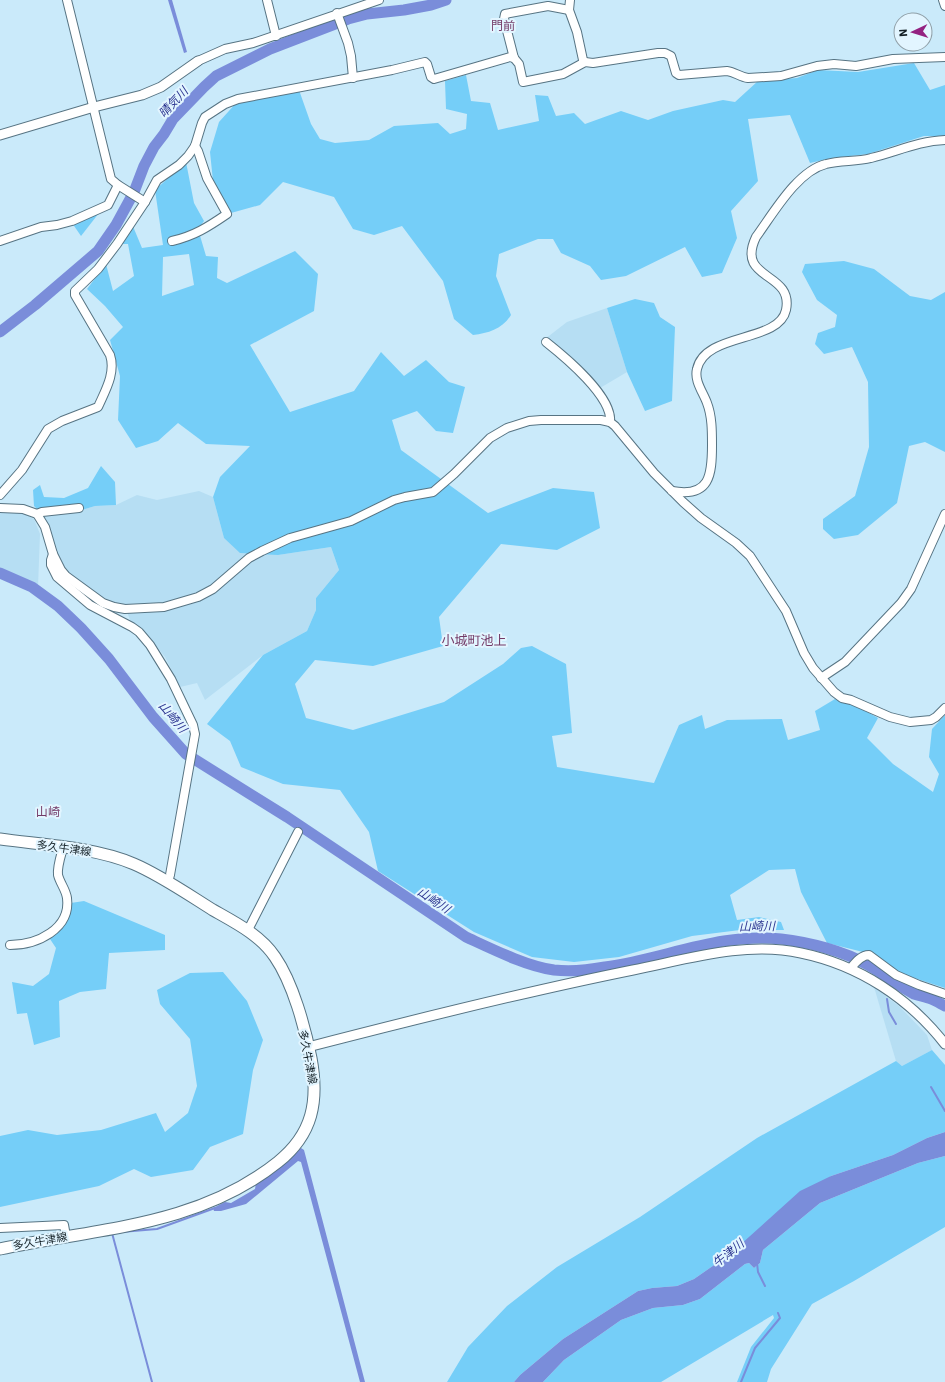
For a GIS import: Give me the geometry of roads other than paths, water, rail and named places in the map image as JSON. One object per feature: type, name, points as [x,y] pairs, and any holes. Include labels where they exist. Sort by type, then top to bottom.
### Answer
[{"type":"main road","name":"多久牛津線","points":[[0,839],[113,856],[136,864],[248,930],[262,942],[274,956],[284,971],[292,988],[314,1071],[315,1095],[311,1114],[301,1138],[278,1162],[239,1189],[209,1204],[187,1212],[144,1223],[0,1249]]},
{"type":"street","points":[[67,0],[111,179],[145,202]]},
{"type":"street","points":[[267,0],[276,36]]},
{"type":"street","points":[[0,135],[142,94],[161,87],[198,62],[225,49],[276,36],[379,0]]},
{"type":"street","points":[[570,0],[570,10],[577,32],[583,60],[585,62]]},
{"type":"street","points":[[943,0],[945,6]]},
{"type":"street","points":[[570,10],[548,6],[505,14],[504,19],[514,58],[519,64],[523,82],[563,74],[585,62],[592,63],[658,53],[665,53],[671,56],[676,74],[727,71],[748,78],[781,76],[817,66],[834,64],[856,66],[893,59],[945,57]]},
{"type":"street","points":[[337,14],[348,43],[353,78]]},
{"type":"street","points":[[0,495],[16,479],[48,429],[67,419],[98,407],[110,379],[113,362],[75,294],[75,291],[108,257],[145,202],[157,180],[179,166],[188,156],[194,146],[205,118],[225,104],[238,99],[353,78],[425,62],[431,77],[434,79],[510,57],[514,58]]},
{"type":"street","points":[[672,491],[684,493],[697,490],[707,482],[712,468],[712,431],[710,414],[707,403],[697,381],[696,373],[701,359],[708,352],[717,347],[769,328],[779,322],[785,315],[786,297],[783,289],[776,282],[758,270],[754,264],[752,253],[756,237],[796,183],[815,167],[827,163],[857,161],[918,144],[945,140]]},
{"type":"street","points":[[172,241],[194,234],[227,214],[207,178],[198,151],[194,146]]},
{"type":"street","points":[[0,241],[41,227],[72,221],[108,205],[118,185]]},
{"type":"street","points":[[546,342],[561,354],[601,394],[610,411],[610,422]]},
{"type":"street","points":[[0,508],[23,509],[37,514],[45,527],[53,554],[61,570],[66,576],[103,603],[125,609],[150,608],[175,604],[198,597],[213,589],[250,558],[290,538],[351,521],[399,499],[433,492],[454,474],[490,438],[507,428],[529,421],[541,420],[593,420],[610,422],[618,429],[665,485],[701,518],[736,542],[750,556],[786,611],[804,653],[813,668],[842,698],[851,700],[890,717],[910,722],[931,720],[936,718],[945,708]]},
{"type":"street","points":[[37,514],[42,512],[79,508]]},
{"type":"street","points":[[821,678],[845,662],[901,603],[911,589],[945,514]]},
{"type":"street","points":[[53,554],[51,565],[57,577],[90,605],[113,616],[139,632],[158,655],[172,679],[193,725],[195,734],[190,766],[168,882]]},
{"type":"street","points":[[248,930],[298,832]]},
{"type":"street","points":[[10,945],[35,942],[49,935],[62,921],[67,910],[67,897],[58,874],[63,848]]},
{"type":"street","points":[[308,1047],[485,1002],[574,982],[723,952],[752,949],[775,949],[794,952],[852,966],[893,993],[912,1008],[934,1030],[945,1044]]},
{"type":"street","points":[[852,966],[866,955],[896,974],[919,985],[945,994]]},
{"type":"street","points":[[0,1228],[64,1225],[66,1236]]},
{"type":"waterway","name":"晴気川","points":[[0,332],[35,305],[98,251],[116,225],[134,192],[144,166],[154,147],[173,119],[216,76],[270,49],[348,19],[367,14],[431,5],[446,0]]},
{"type":"waterway","name":"山崎川","points":[[0,573],[32,587],[58,606],[81,628],[109,659],[153,717],[186,754],[287,817],[466,937],[487,947],[532,965],[560,971],[573,971],[627,963],[693,947],[736,939],[781,939],[803,942],[848,955],[880,972],[914,994],[931,999],[945,1006]]},
{"type":"waterway","points":[[887,999],[889,1012],[896,1024]]},
{"type":"waterway","points":[[931,1087],[945,1111]]},
{"type":"waterway","points":[[121,1232],[157,1229],[215,1208]]},
{"type":"waterway","points":[[112,1233],[152,1382]]},
{"type":"waterway","points":[[757,1263],[758,1272],[765,1286]]},
{"type":"waterway","points":[[741,1382],[755,1348],[780,1318],[778,1313]]},
{"type":"district","name":"門前","points":[[503,25]]},
{"type":"district","name":"小城町池上","points":[[474,640]]},
{"type":"district","name":"山崎","points":[[48,811]]},
{"type":"water label","name":"牛津川","points":[[728,1253]]}]
